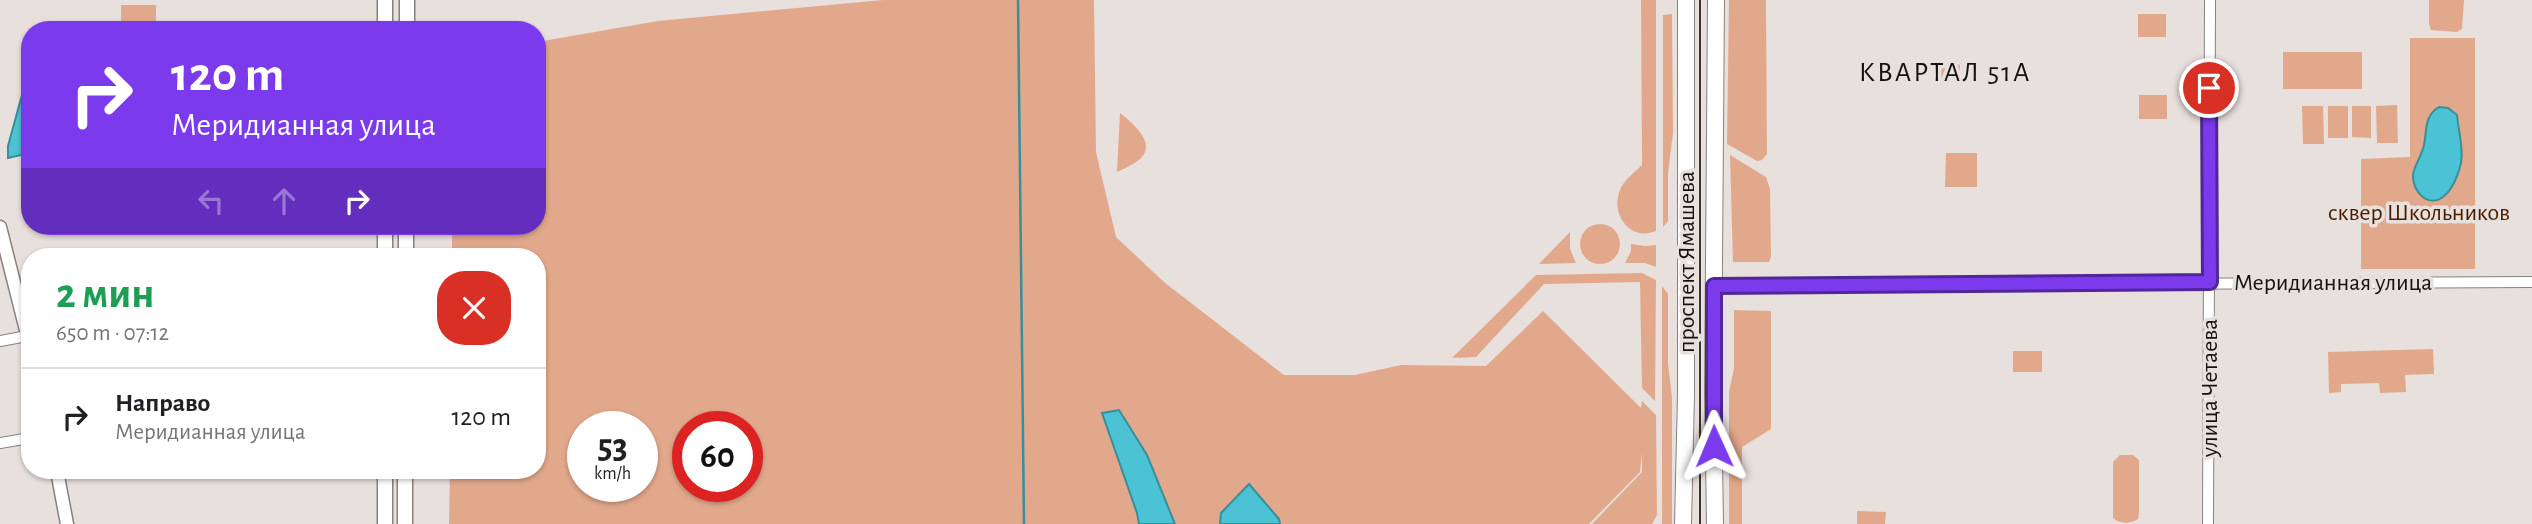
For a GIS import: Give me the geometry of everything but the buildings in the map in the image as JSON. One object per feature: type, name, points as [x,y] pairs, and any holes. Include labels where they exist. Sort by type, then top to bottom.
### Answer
[{"type":"main road","points":[[384,21],[385,0]]},
{"type":"main road","points":[[407,0],[407,21]]},
{"type":"main road","name":"проспект Ямашева","points":[[1683,524],[1686,395],[1686,0]]},
{"type":"main road","name":"проспект Ямашева","points":[[1715,524],[1716,0]]},
{"type":"main road","points":[[384,479],[384,524]]},
{"type":"main road","points":[[405,479],[405,524]]},
{"type":"street","name":"улица Четаева","points":[[2208,524],[2210,0]]},
{"type":"street","points":[[0,227],[3,251],[21,316]]},
{"type":"street","name":"Меридианная улица","points":[[1714,286],[2532,282]]},
{"type":"street","points":[[0,341],[21,341]]},
{"type":"street","points":[[0,443],[21,440]]},
{"type":"street","points":[[58,479],[66,524]]},
{"type":"green space","points":[[883,0],[1094,0],[1096,152],[1116,237],[1164,282],[1284,375],[1355,375],[1401,365],[1486,366],[1543,311],[1641,408],[1642,401],[1656,415],[1657,515],[1652,524],[1592,524],[1642,472],[1642,453],[1640,472],[1589,524],[449,524],[450,479],[546,479],[546,248],[452,248],[452,235],[546,235],[546,40],[658,21]]},
{"type":"green space","points":[[1641,0],[1656,0],[1656,231],[1647,233],[1638,233],[1624,224],[1618,208],[1622,186],[1642,165]]},
{"type":"green space","points":[[1729,0],[1766,0],[1767,154],[1757,161],[1727,144]]},
{"type":"green space","points":[[2429,0],[2464,0],[2462,29],[2457,32],[2431,30]]},
{"type":"green space","points":[[121,5],[156,5],[156,21],[121,21]]},
{"type":"green space","points":[[1672,14],[1673,133],[1668,173],[1668,221],[1663,227],[1663,15]]},
{"type":"green space","points":[[2138,14],[2166,14],[2166,37],[2138,37]]},
{"type":"green space","name":"сквер Школьников","points":[[2410,38],[2475,38],[2475,269],[2361,269],[2361,159],[2410,157]]},
{"type":"green space","points":[[2283,52],[2362,52],[2362,89],[2283,89]]},
{"type":"green space","points":[[1934,65],[1960,65],[1960,75],[1952,79],[1934,78]]},
{"type":"green space","points":[[2139,95],[2167,95],[2167,119],[2139,119]]},
{"type":"green space","points":[[2397,105],[2398,143],[2377,143],[2376,106]]},
{"type":"green space","points":[[2302,106],[2323,106],[2324,144],[2303,144]]},
{"type":"green space","points":[[2328,106],[2348,106],[2348,138],[2328,138]]},
{"type":"green space","points":[[2352,106],[2371,106],[2371,138],[2352,137]]},
{"type":"green space","points":[[1120,113],[1141,133],[1146,145],[1141,158],[1117,172]]},
{"type":"green space","points":[[1946,153],[1977,153],[1977,187],[1945,187]]},
{"type":"green space","points":[[1730,155],[1766,177],[1770,189],[1769,262],[1733,262]]},
{"type":"green space","points":[[1600,224],[1614,230],[1620,244],[1614,258],[1600,264],[1586,258],[1580,244],[1586,230]]},
{"type":"green space","points":[[1570,232],[1570,249],[1576,263],[1539,264]]},
{"type":"green space","points":[[1631,244],[1656,245],[1656,267],[1645,263],[1625,263],[1631,251]]},
{"type":"green space","points":[[1642,273],[1656,280],[1655,401],[1642,388],[1640,282],[1544,284],[1476,357],[1452,358],[1536,275]]},
{"type":"green space","points":[[1662,286],[1668,294],[1668,364],[1672,397],[1672,524],[1662,524]]},
{"type":"green space","points":[[1734,310],[1771,311],[1771,429],[1742,447],[1742,524],[1729,524],[1729,392],[1734,368]]},
{"type":"green space","points":[[2433,349],[2434,374],[2405,375],[2406,392],[2380,393],[2379,383],[2341,384],[2341,392],[2329,393],[2328,352]]},
{"type":"green space","points":[[2013,351],[2042,351],[2042,372],[2013,372]]},
{"type":"green space","points":[[2120,455],[2133,455],[2139,460],[2139,514],[2135,521],[2121,522],[2113,518],[2113,462]]},
{"type":"green space","points":[[1857,511],[1886,512],[1885,524],[1857,524]]},
{"type":"water","points":[[21,99],[21,155],[8,158],[8,146]]},
{"type":"water","points":[[2439,107],[2448,108],[2457,115],[2462,157],[2457,177],[2450,190],[2433,201],[2418,193],[2413,175],[2423,149],[2428,119]]},
{"type":"water","points":[[1119,410],[1147,455],[1175,524],[1139,524],[1102,413]]},
{"type":"water","points":[[1249,484],[1279,519],[1280,524],[1220,524],[1221,513]]},
{"type":"waterway","points":[[1018,0],[1024,524]]},
{"type":"tram line","points":[[1700,0],[1700,524]]},
{"type":"district","name":"КВАРТАЛ 51А","points":[[1945,71]]},
{"type":"route","points":[[1714,446],[1714,286],[2210,282],[2209,88]]}]
